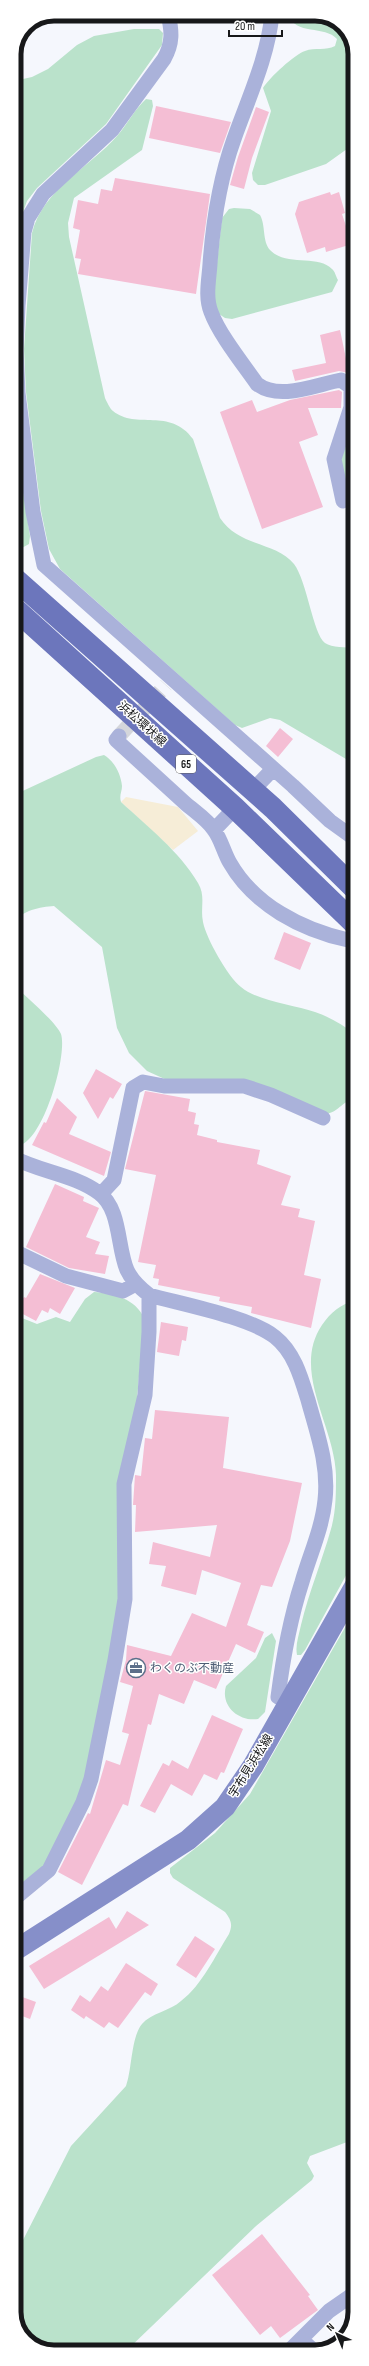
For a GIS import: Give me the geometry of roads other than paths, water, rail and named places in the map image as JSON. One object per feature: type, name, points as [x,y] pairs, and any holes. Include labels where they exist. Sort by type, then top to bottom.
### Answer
[{"type":"main road","name":"浜松環状線","points":[[21,584],[253,790],[307,840],[348,882]]},
{"type":"main road","name":"浜松環状線","points":[[21,614],[235,808],[348,928]]},
{"type":"main road","name":"宇布見浜松線","points":[[21,1947],[175,1848],[207,1824],[240,1787],[348,1598]]},
{"type":"street","points":[[21,269],[24,232],[28,218],[43,194],[112,130],[164,59],[170,48],[172,36],[169,21]]},
{"type":"street","points":[[270,21],[260,64],[233,141],[225,172],[211,252],[207,300],[211,313],[218,325],[257,384],[265,390],[274,392],[284,391],[340,380],[348,385]]},
{"type":"street","points":[[343,501],[334,459],[348,416]]},
{"type":"street","points":[[21,419],[33,512],[44,565],[169,682],[273,769],[330,821],[348,834]]},
{"type":"street","points":[[119,736],[116,740],[214,830],[229,862],[241,881],[257,897],[274,910],[322,932],[348,932]]},
{"type":"street","points":[[253,790],[273,769]]},
{"type":"street","points":[[214,830],[235,808]]},
{"type":"street","points":[[101,1194],[114,1180],[134,1088],[143,1082],[164,1086],[244,1086],[271,1095],[323,1118]]},
{"type":"street","points":[[21,1161],[85,1185],[101,1194],[111,1208],[127,1270],[136,1284],[149,1296],[254,1324],[275,1337],[291,1354],[301,1376],[322,1448],[325,1474],[325,1500],[321,1526],[302,1582],[283,1655],[278,1697],[289,1703]]},
{"type":"street","points":[[21,1254],[66,1276],[124,1291],[136,1284]]},
{"type":"street","points":[[21,1893],[49,1870],[83,1802],[91,1779],[115,1660],[125,1599],[124,1484],[146,1395],[150,1332],[149,1296]]},
{"type":"street","points":[[296,2345],[329,2311],[348,2298]]},
{"type":"tunnel","points":[[119,736],[166,685]]},
{"type":"place","name":"わくのぶ不動産","points":[[136,1668]]}]
